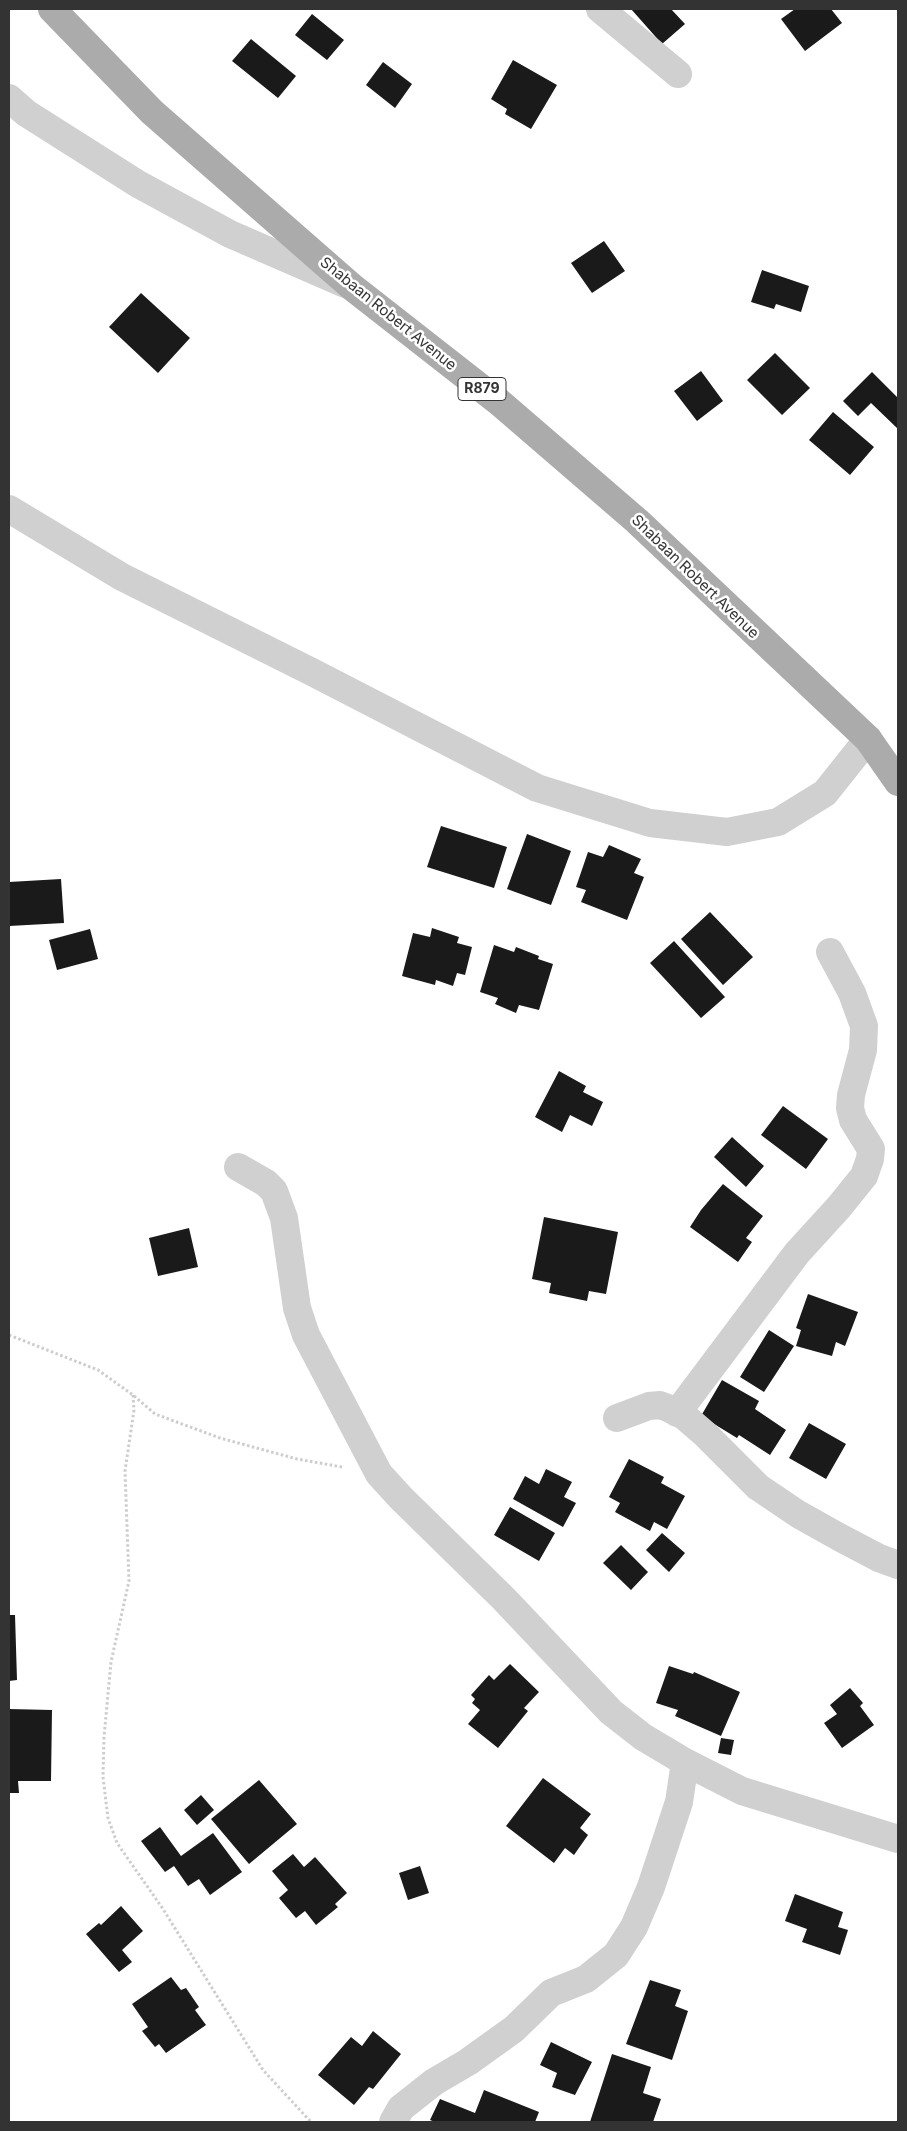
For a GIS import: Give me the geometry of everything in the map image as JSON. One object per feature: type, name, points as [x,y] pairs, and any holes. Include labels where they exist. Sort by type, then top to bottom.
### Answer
[{"type":"main road","name":"Shabaan Robert Avenue","points":[[52,9],[152,112],[352,287],[499,402],[636,521],[868,739],[898,782]]},
{"type":"street","points":[[600,9],[678,74]]},
{"type":"street","points":[[9,98],[26,113],[147,189],[230,234],[352,287]]},
{"type":"street","points":[[9,509],[122,577],[537,788],[650,823],[727,832],[778,822],[825,793],[868,739]]},
{"type":"street","points":[[677,1413],[797,1253],[840,1206],[864,1176],[870,1159],[871,1149],[853,1120],[850,1108],[851,1095],[863,1050],[864,1026],[852,993],[830,952]]},
{"type":"street","points":[[238,1167],[270,1187],[280,1204],[301,1322],[334,1390],[379,1474],[504,1599],[611,1712],[643,1738],[742,1791],[898,1839]]},
{"type":"street","points":[[617,1418],[649,1406],[660,1405],[677,1413],[706,1435],[758,1487],[798,1514],[839,1537],[879,1558],[898,1565]]},
{"type":"street","points":[[393,2122],[401,2108],[434,2082],[468,2062],[514,2028],[551,1993],[586,1979],[616,1955],[634,1928],[651,1887],[679,1802],[685,1762]]},
{"type":"path","points":[[9,1334],[98,1370],[133,1395],[155,1414],[220,1438],[297,1460],[379,1474]]},
{"type":"path","points":[[133,1395],[134,1410],[125,1471],[129,1581],[111,1662],[104,1736],[103,1777],[108,1818],[116,1843],[163,1909],[263,2070],[310,2122]]},
{"type":"building","points":[[631,9],[671,9],[685,24],[662,44]]},
{"type":"building","points":[[795,9],[831,9],[842,23],[805,51],[781,19]]},
{"type":"building","points":[[312,14],[344,40],[327,60],[295,35]]},
{"type":"building","points":[[251,39],[296,76],[278,98],[232,61]]},
{"type":"building","points":[[513,60],[557,85],[531,129],[505,114],[507,109],[491,99]]},
{"type":"building","points":[[383,62],[412,84],[395,108],[366,85]]},
{"type":"building","points":[[604,241],[625,271],[592,293],[571,263]]},
{"type":"building","points":[[762,270],[809,286],[801,312],[776,304],[774,309],[751,302]]},
{"type":"building","points":[[141,293],[190,338],[158,373],[109,327]]},
{"type":"building","points":[[775,353],[810,388],[782,415],[747,380]]},
{"type":"building","points":[[701,371],[723,401],[697,421],[674,391]]},
{"type":"building","points":[[872,372],[898,398],[898,429],[871,403],[858,416],[843,401]]},
{"type":"building","points":[[833,412],[874,447],[850,475],[809,440]]},
{"type":"building","points":[[441,826],[507,847],[494,888],[427,867]]},
{"type":"building","points":[[527,834],[571,851],[551,905],[507,889]]},
{"type":"building","points":[[609,845],[641,859],[634,873],[644,877],[627,920],[581,902],[586,890],[576,887],[588,852],[603,857]]},
{"type":"building","points":[[61,879],[64,923],[9,926],[9,882]]},
{"type":"building","points":[[710,912],[753,957],[723,985],[681,939]]},
{"type":"building","points":[[432,928],[459,937],[457,943],[472,947],[465,975],[457,973],[453,986],[436,980],[435,985],[402,976],[413,933],[430,937]]},
{"type":"building","points":[[90,929],[98,959],[57,970],[49,940]]},
{"type":"building","points":[[674,941],[725,997],[701,1018],[650,963]]},
{"type":"building","points":[[494,945],[514,952],[516,947],[539,956],[538,959],[553,964],[539,1010],[519,1005],[516,1013],[495,1004],[498,998],[480,992]]},
{"type":"building","points":[[559,1071],[586,1086],[583,1092],[603,1102],[592,1126],[570,1115],[562,1132],[535,1117]]},
{"type":"building","points":[[783,1106],[828,1139],[806,1169],[761,1135]]},
{"type":"building","points":[[732,1137],[764,1166],[746,1187],[714,1157]]},
{"type":"building","points":[[723,1184],[763,1216],[746,1238],[752,1242],[738,1262],[690,1227],[701,1210]]},
{"type":"building","points":[[544,1217],[618,1232],[606,1294],[589,1291],[587,1301],[549,1293],[551,1283],[532,1279]]},
{"type":"building","points":[[189,1228],[198,1267],[158,1276],[149,1238]]},
{"type":"building","points":[[808,1294],[858,1312],[845,1346],[836,1342],[832,1356],[796,1346],[801,1330],[796,1328]]},
{"type":"building","points":[[769,1330],[794,1346],[764,1392],[740,1377]]},
{"type":"building","points":[[722,1380],[759,1401],[755,1409],[786,1430],[770,1455],[739,1435],[737,1438],[701,1416]]},
{"type":"building","points":[[809,1423],[846,1444],[826,1479],[789,1458]]},
{"type":"building","points":[[629,1459],[664,1477],[661,1483],[685,1496],[667,1529],[654,1522],[650,1531],[615,1512],[620,1503],[609,1497]]},
{"type":"building","points":[[546,1469],[572,1482],[564,1497],[576,1503],[563,1527],[513,1499],[525,1476],[539,1484]]},
{"type":"building","points":[[510,1507],[555,1533],[539,1561],[494,1535]]},
{"type":"building","points":[[662,1533],[685,1553],[669,1572],[646,1550]]},
{"type":"building","points":[[621,1545],[648,1572],[631,1590],[603,1563]]},
{"type":"building","points":[[9,1615],[15,1615],[17,1680],[9,1681]]},
{"type":"building","points":[[510,1664],[539,1692],[524,1708],[528,1711],[498,1748],[468,1724],[480,1710],[472,1703],[475,1699],[471,1695],[489,1675],[494,1680]]},
{"type":"building","points":[[669,1666],[693,1674],[694,1672],[740,1692],[721,1736],[675,1716],[678,1710],[656,1703]]},
{"type":"building","points":[[850,1688],[863,1703],[860,1706],[874,1725],[842,1748],[824,1723],[837,1714],[830,1705]]},
{"type":"building","points":[[9,1709],[52,1710],[51,1781],[18,1781],[19,1793],[9,1793]]},
{"type":"building","points":[[721,1738],[734,1740],[731,1755],[718,1753]]},
{"type":"building","points":[[543,1778],[591,1814],[580,1828],[588,1835],[574,1855],[565,1848],[554,1863],[506,1826]]},
{"type":"building","points":[[259,1780],[297,1824],[249,1864],[211,1819]]},
{"type":"building","points":[[201,1795],[214,1810],[197,1825],[184,1810]]},
{"type":"building","points":[[160,1827],[181,1856],[213,1833],[242,1872],[210,1895],[199,1879],[188,1886],[174,1866],[165,1872],[141,1841]]},
{"type":"building","points":[[293,1854],[304,1867],[315,1857],[347,1893],[335,1904],[338,1907],[316,1925],[305,1911],[296,1918],[279,1898],[288,1890],[272,1871]]},
{"type":"building","points":[[420,1866],[429,1893],[408,1900],[399,1873]]},
{"type":"building","points":[[795,1894],[843,1912],[838,1927],[848,1930],[840,1955],[802,1942],[807,1929],[785,1921]]},
{"type":"building","points":[[121,1906],[143,1931],[122,1950],[132,1962],[119,1972],[86,1934],[99,1923],[101,1925]]},
{"type":"building","points":[[171,1977],[181,1990],[186,1988],[199,2007],[195,2010],[206,2025],[166,2053],[159,2044],[155,2047],[142,2031],[148,2027],[132,2004]]},
{"type":"building","points":[[650,1980],[681,1990],[675,2006],[688,2011],[672,2060],[626,2044]]},
{"type":"building","points":[[373,2031],[401,2054],[373,2089],[369,2087],[354,2105],[318,2075],[351,2037],[362,2046]]},
{"type":"building","points":[[551,2042],[592,2062],[575,2095],[552,2087],[557,2073],[540,2065]]},
{"type":"building","points":[[612,2054],[651,2067],[643,2093],[661,2099],[653,2122],[590,2122]]},
{"type":"building","points":[[484,2090],[539,2112],[535,2122],[435,2122],[430,2120],[440,2099],[475,2113]]}]
